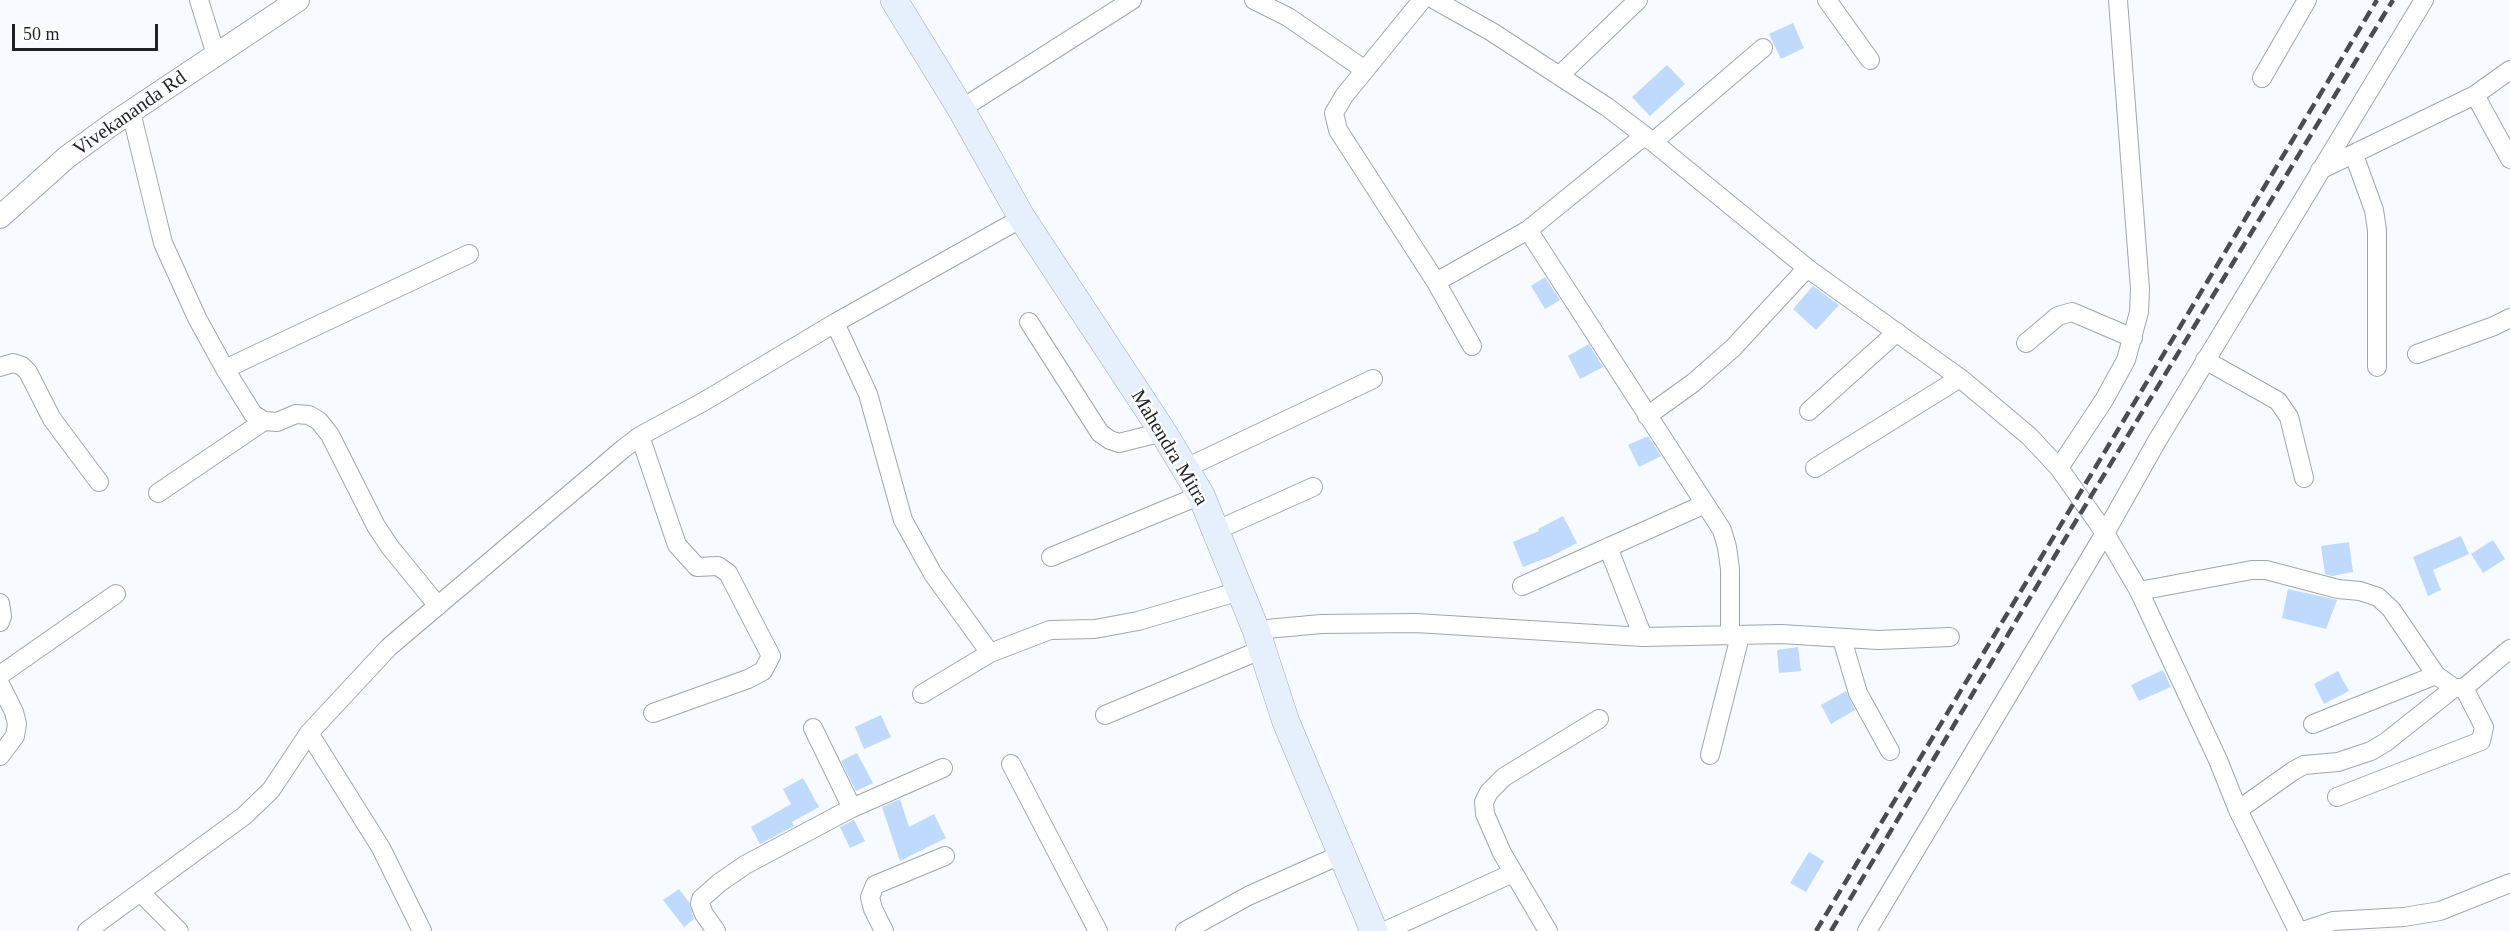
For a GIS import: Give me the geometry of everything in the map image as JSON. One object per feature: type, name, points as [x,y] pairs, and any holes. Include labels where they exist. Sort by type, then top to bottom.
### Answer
[{"type":"main road","name":"Mahendra Mitra","points":[[894,0],[962,109],[1022,218],[1163,432],[1200,495],[1259,640],[1286,722],[1340,855],[1374,931]]},
{"type":"street","points":[[199,0],[216,55]]},
{"type":"street","name":"Vivekananda Rd","points":[[0,217],[67,157],[298,0]]},
{"type":"street","points":[[962,109],[1132,0]]},
{"type":"street","points":[[1254,0],[1288,17],[1365,70]]},
{"type":"street","points":[[1422,0],[1344,96],[1334,113],[1338,129],[1436,282],[1472,346]]},
{"type":"street","points":[[1435,0],[1492,32],[1607,107],[1807,268],[1960,378],[2029,436],[2059,468],[2105,532],[2139,591],[2218,760],[2238,810],[2298,931]]},
{"type":"street","points":[[1559,76],[1638,0]]},
{"type":"street","points":[[1827,0],[1870,60]]},
{"type":"street","points":[[2059,468],[2104,400],[2126,360],[2139,312],[2140,289],[2118,0]]},
{"type":"street","points":[[2262,78],[2307,0]]},
{"type":"street","points":[[1867,931],[2205,360],[2424,0]]},
{"type":"street","points":[[1436,282],[1528,230],[1649,139],[1763,48]]},
{"type":"street","points":[[2320,170],[2475,95],[2510,70]]},
{"type":"street","points":[[2475,95],[2510,159]]},
{"type":"street","points":[[131,112],[163,243],[197,318],[225,369],[254,414],[264,421],[277,422],[296,414],[309,415],[319,421],[330,435],[376,525],[390,547],[438,606]]},
{"type":"street","points":[[2354,155],[2374,210],[2377,230],[2377,367]]},
{"type":"street","points":[[87,931],[244,816],[271,790],[309,733],[389,647],[640,436],[1022,218]]},
{"type":"street","points":[[1528,230],[1722,530],[1730,569],[1735,636],[1710,755]]},
{"type":"street","points":[[225,369],[469,254]]},
{"type":"street","points":[[1647,416],[1693,383],[1733,348],[1807,268]]},
{"type":"street","points":[[2026,343],[2058,316],[2072,312],[2133,338]]},
{"type":"street","points":[[2416,354],[2510,318]]},
{"type":"street","points":[[1029,322],[1100,433],[1119,443],[1163,432]]},
{"type":"street","points":[[836,323],[868,394],[903,520],[933,574],[990,654]]},
{"type":"street","points":[[1809,411],[1897,332]]},
{"type":"street","points":[[2205,360],[2278,401],[2289,417],[2304,478]]},
{"type":"street","points":[[0,367],[13,363],[22,366],[28,372],[52,418],[99,482]]},
{"type":"street","points":[[1815,468],[1960,378]]},
{"type":"street","points":[[1186,468],[1373,379]]},
{"type":"street","points":[[159,493],[264,421]]},
{"type":"street","points":[[640,436],[677,545],[697,567],[718,566],[728,573],[771,656],[763,671],[653,713]]},
{"type":"street","points":[[1215,531],[1313,487]]},
{"type":"street","points":[[1051,557],[1200,495]]},
{"type":"street","points":[[1522,586],[1705,504]]},
{"type":"street","points":[[1608,547],[1643,638]]},
{"type":"street","points":[[2139,591],[2252,570],[2266,570],[2338,589],[2360,591],[2378,597],[2391,609],[2436,675],[2459,688],[2484,727],[2481,741],[2337,797]]},
{"type":"street","points":[[922,694],[990,654],[1050,630],[1095,629],[1138,621],[1240,591]]},
{"type":"street","points":[[0,675],[116,594]]},
{"type":"street","points":[[0,603],[2,616],[0,622]]},
{"type":"street","points":[[1105,715],[1259,640],[1321,624],[1416,622],[1643,638],[1781,634],[1878,640],[1950,637]]},
{"type":"street","points":[[1842,639],[1858,693],[1890,751]]},
{"type":"street","points":[[2238,810],[2304,765],[2338,762],[2372,751],[2510,649]]},
{"type":"street","points":[[2313,724],[2436,675]]},
{"type":"street","points":[[0,684],[14,712],[17,724],[15,736],[0,756]]},
{"type":"street","points":[[1548,931],[1513,873],[1485,814],[1484,802],[1489,792],[1504,777],[1599,719]]},
{"type":"street","points":[[813,728],[852,808]]},
{"type":"street","points":[[309,733],[381,848],[422,931]]},
{"type":"street","points":[[1011,764],[1098,931]]},
{"type":"street","points":[[716,931],[700,904],[700,899],[706,893],[745,865],[852,808],[943,768]]},
{"type":"street","points":[[1185,931],[1259,891],[1340,855]]},
{"type":"street","points":[[884,931],[870,897],[875,885],[945,856]]},
{"type":"street","points":[[1385,931],[1513,873]]},
{"type":"street","points":[[2303,931],[2333,921],[2404,917],[2440,911],[2510,883]]},
{"type":"street","points":[[141,893],[178,931]]},
{"type":"building","points":[[1793,23],[1804,48],[1781,59],[1769,34]]},
{"type":"building","points":[[1667,65],[1685,84],[1650,116],[1632,97]]},
{"type":"building","points":[[1545,277],[1560,300],[1545,309],[1531,286]]},
{"type":"building","points":[[1813,286],[1839,305],[1816,330],[1793,309]]},
{"type":"building","points":[[1589,344],[1603,367],[1580,379],[1568,356]]},
{"type":"building","points":[[1648,436],[1661,456],[1639,467],[1628,445]]},
{"type":"building","points":[[1563,516],[1577,543],[1523,567],[1513,542],[1539,531],[1538,529]]},
{"type":"building","points":[[2461,536],[2469,554],[2433,570],[2441,590],[2428,596],[2413,557]]},
{"type":"building","points":[[2493,540],[2505,559],[2483,573],[2471,554]]},
{"type":"building","points":[[2349,542],[2353,572],[2332,576],[2325,574],[2321,546]]},
{"type":"building","points":[[2288,589],[2337,600],[2326,629],[2282,618]]},
{"type":"building","points":[[1798,647],[1801,671],[1779,673],[1777,650]]},
{"type":"building","points":[[2163,670],[2171,687],[2139,701],[2131,685]]},
{"type":"building","points":[[2338,671],[2349,691],[2324,704],[2314,684]]},
{"type":"building","points":[[1846,691],[1855,710],[1831,724],[1821,705]]},
{"type":"building","points":[[881,715],[891,737],[864,749],[855,727]]},
{"type":"building","points":[[857,753],[873,783],[856,791],[841,761]]},
{"type":"building","points":[[803,778],[819,807],[792,822],[794,826],[760,844],[751,827],[791,804],[783,789]]},
{"type":"building","points":[[900,799],[909,827],[934,814],[946,838],[900,861],[882,807]]},
{"type":"building","points":[[854,820],[865,841],[850,848],[840,827]]},
{"type":"building","points":[[1809,852],[1824,861],[1806,892],[1790,883]]},
{"type":"building","points":[[679,889],[689,902],[694,919],[684,927],[663,900]]},
{"type":"railway","points":[[1816,931],[2377,0]]},
{"type":"railway","points":[[1831,931],[2068,534],[2393,0]]}]
